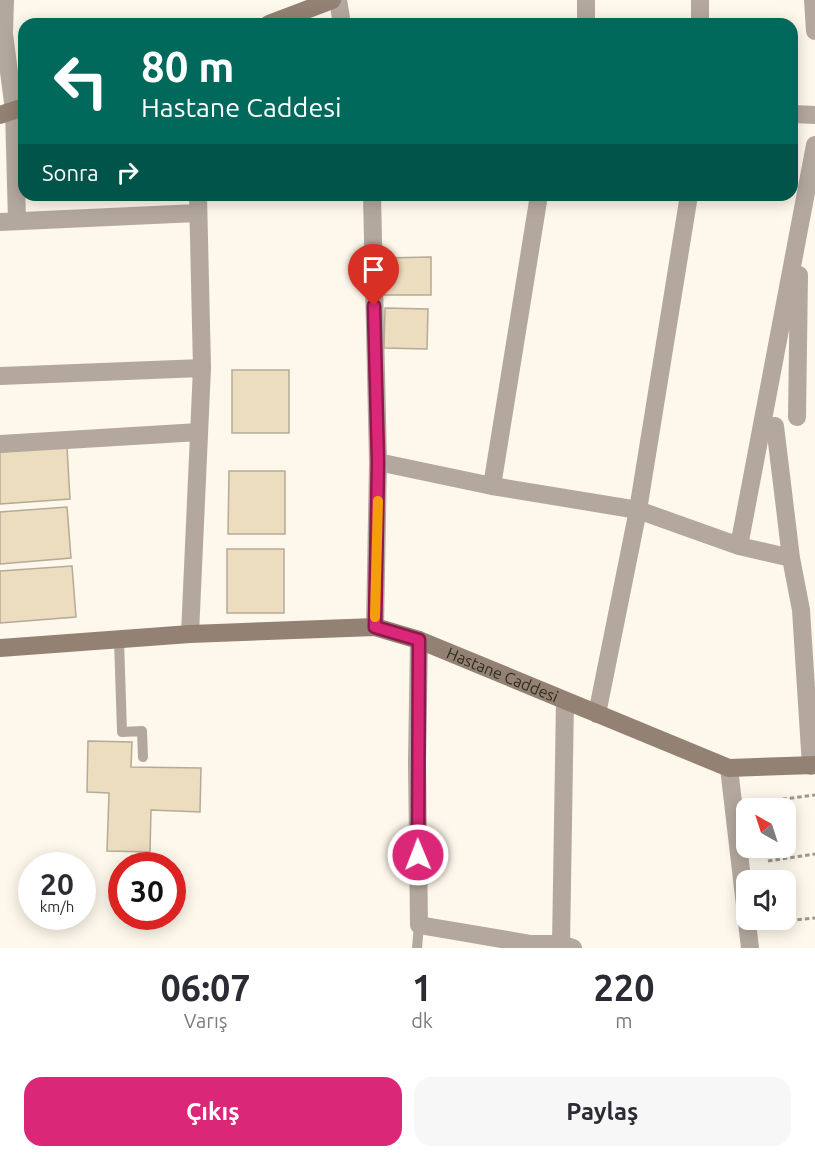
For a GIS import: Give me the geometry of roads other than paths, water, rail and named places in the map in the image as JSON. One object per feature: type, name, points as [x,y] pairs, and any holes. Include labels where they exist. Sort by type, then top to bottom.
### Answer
[{"type":"street","points":[[5,0],[4,34],[13,110],[9,221],[197,204],[202,368],[190,634]]},
{"type":"street","points":[[285,18],[332,0]]},
{"type":"street","points":[[338,0],[341,18]]},
{"type":"street","points":[[585,0],[586,18]]},
{"type":"street","points":[[700,0],[700,18]]},
{"type":"street","points":[[813,0],[815,31]]},
{"type":"street","points":[[798,114],[815,115]]},
{"type":"street","points":[[739,546],[768,429],[815,145]]},
{"type":"street","points":[[372,201],[378,462],[375,627]]},
{"type":"street","points":[[492,486],[538,201]]},
{"type":"street","points":[[597,714],[638,510],[688,201]]},
{"type":"street","points":[[797,417],[800,226]]},
{"type":"street","points":[[0,376],[202,368]]},
{"type":"street","points":[[768,429],[815,412]]},
{"type":"street","points":[[768,429],[801,610],[813,765]]},
{"type":"street","points":[[0,444],[199,432]]},
{"type":"street","points":[[378,462],[492,486],[638,510],[739,546],[791,558]]},
{"type":"street","name":"Hastane Caddesi","points":[[0,648],[190,634],[375,627],[419,640],[729,768],[813,765]]},
{"type":"street","points":[[419,640],[417,762],[419,925],[531,946],[567,946],[565,701]]},
{"type":"street","points":[[729,768],[750,948]]},
{"type":"lane","points":[[119,640],[122,732],[142,731],[142,758]]},
{"type":"lane","points":[[417,948],[419,925]]}]
